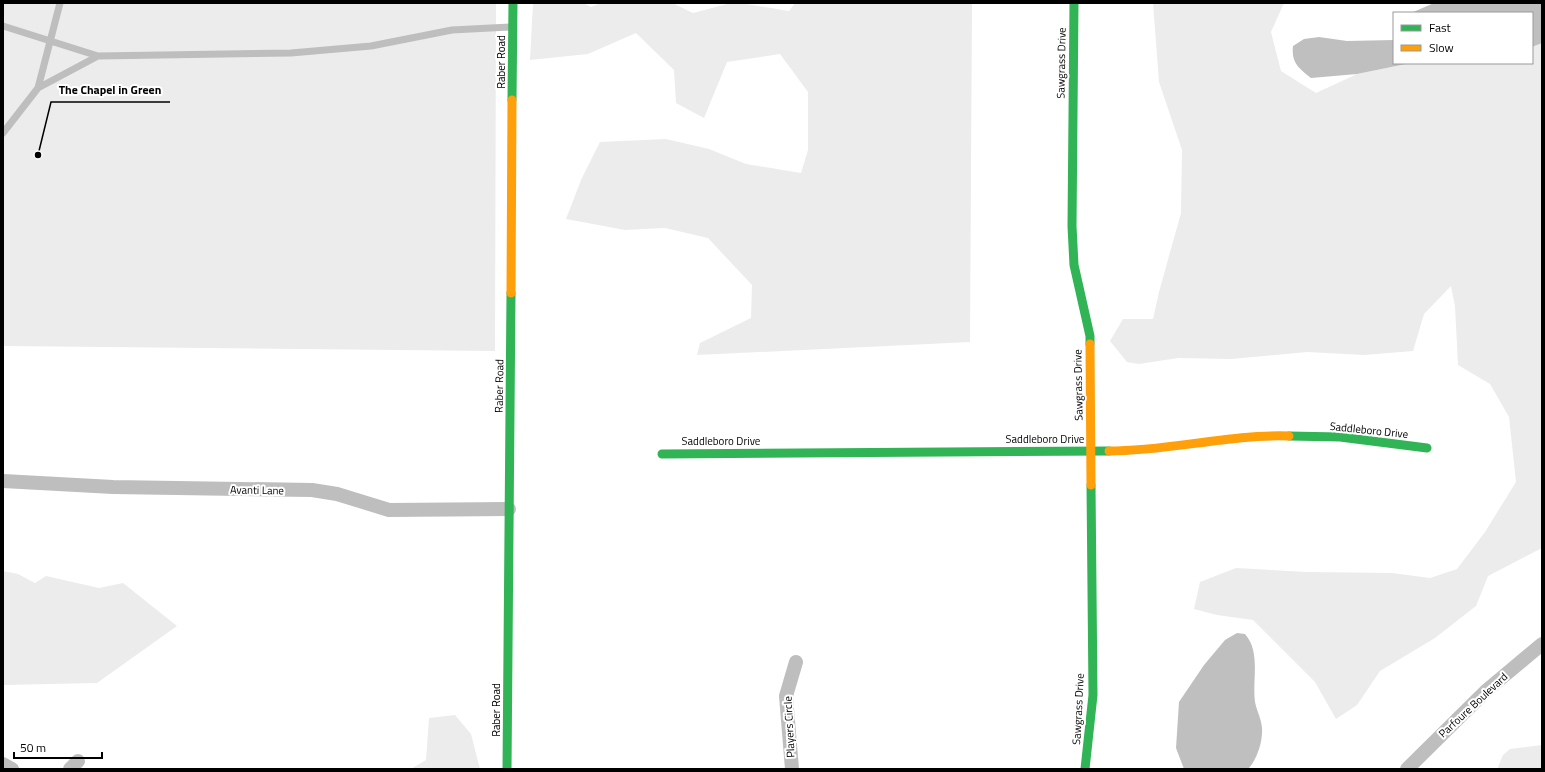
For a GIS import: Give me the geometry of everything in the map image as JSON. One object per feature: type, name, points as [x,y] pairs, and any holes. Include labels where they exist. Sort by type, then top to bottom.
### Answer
[{"type":"street","name":"Raber Road","points":[[508,769],[513,3]]},
{"type":"street","name":"Sawgrass Drive","points":[[1074,3],[1072,226],[1074,265],[1090,336],[1093,695],[1085,769]]},
{"type":"street","name":"Saddleboro Drive","points":[[662,454],[1142,451],[1266,435],[1340,437],[1427,448]]},
{"type":"street","name":"Avanti Lane","points":[[3,481],[113,487],[312,490],[337,494],[389,510],[509,509]]},
{"type":"street","name":"Parfoure Boulevard","points":[[1407,769],[1487,690],[1542,644]]},
{"type":"street","name":"Players Circle","points":[[792,769],[786,696],[796,662]]},
{"type":"street","points":[[3,764],[12,769]]},
{"type":"lane","points":[[3,134],[38,88],[51,43],[60,3]]},
{"type":"lane","points":[[3,26],[51,43],[98,56],[298,52],[371,46],[452,30],[513,27]]},
{"type":"lane","points":[[38,88],[98,56]]},
{"type":"shaded area","points":[[3,3],[496,3],[495,351],[3,346]]},
{"type":"shaded area","points":[[533,3],[583,3],[591,7],[601,3],[672,3],[693,13],[731,3],[740,3],[789,11],[795,3],[972,3],[970,342],[697,355],[700,343],[751,318],[752,285],[708,238],[665,228],[625,230],[566,219],[581,180],[600,142],[666,139],[709,149],[746,164],[801,173],[808,150],[808,92],[780,54],[727,62],[704,118],[676,103],[674,70],[636,33],[588,54],[530,60]]},
{"type":"shaded area","points":[[1153,3],[1284,3],[1271,32],[1281,71],[1316,93],[1357,74],[1406,64],[1533,64],[1533,47],[1542,43],[1542,548],[1488,576],[1476,606],[1435,638],[1380,671],[1357,705],[1336,719],[1315,682],[1253,620],[1217,615],[1194,609],[1200,582],[1236,568],[1306,572],[1392,573],[1430,578],[1457,569],[1485,532],[1516,482],[1509,417],[1490,384],[1458,365],[1455,306],[1451,286],[1424,314],[1413,351],[1364,355],[1307,352],[1231,359],[1178,358],[1139,364],[1127,362],[1110,341],[1123,319],[1153,319],[1181,213],[1182,150],[1159,82]]},
{"type":"shaded area","points":[[1434,3],[1542,3],[1542,43],[1533,47],[1533,12],[1413,12]]},
{"type":"shaded area","points":[[1319,37],[1347,41],[1393,40],[1393,64],[1406,64],[1357,74],[1311,78],[1297,65],[1293,57],[1293,46],[1304,39]]},
{"type":"shaded area","points":[[3,571],[18,574],[35,583],[46,576],[99,588],[123,583],[177,626],[97,683],[3,685]]},
{"type":"shaded area","points":[[1237,633],[1245,634],[1253,649],[1255,666],[1254,694],[1262,728],[1262,737],[1258,752],[1254,762],[1248,769],[1184,769],[1176,748],[1179,702],[1204,665],[1225,640]]},
{"type":"shaded area","points":[[455,715],[471,734],[480,769],[411,769],[426,760],[429,718]]},
{"type":"shaded area","points":[[1542,745],[1542,769],[1499,769],[1498,767],[1503,755],[1510,749]]},
{"type":"traffic: fast","points":[[512,100],[513,3]]},
{"type":"traffic: fast","points":[[1074,3],[1072,226],[1074,265],[1090,336],[1090,344]]},
{"type":"traffic: fast","points":[[507,769],[511,293]]},
{"type":"traffic: fast","points":[[1289,436],[1340,437],[1427,448]]},
{"type":"traffic: fast","points":[[662,454],[1109,451]]},
{"type":"traffic: fast","points":[[1085,769],[1093,695],[1091,485]]},
{"type":"traffic: slow","points":[[511,293],[512,100]]},
{"type":"traffic: slow","points":[[1090,344],[1091,485]]},
{"type":"traffic: slow","points":[[1109,451],[1154,448],[1267,436],[1289,436]]},
{"type":"place","name":"The Chapel in Green","points":[[38,155]]}]
